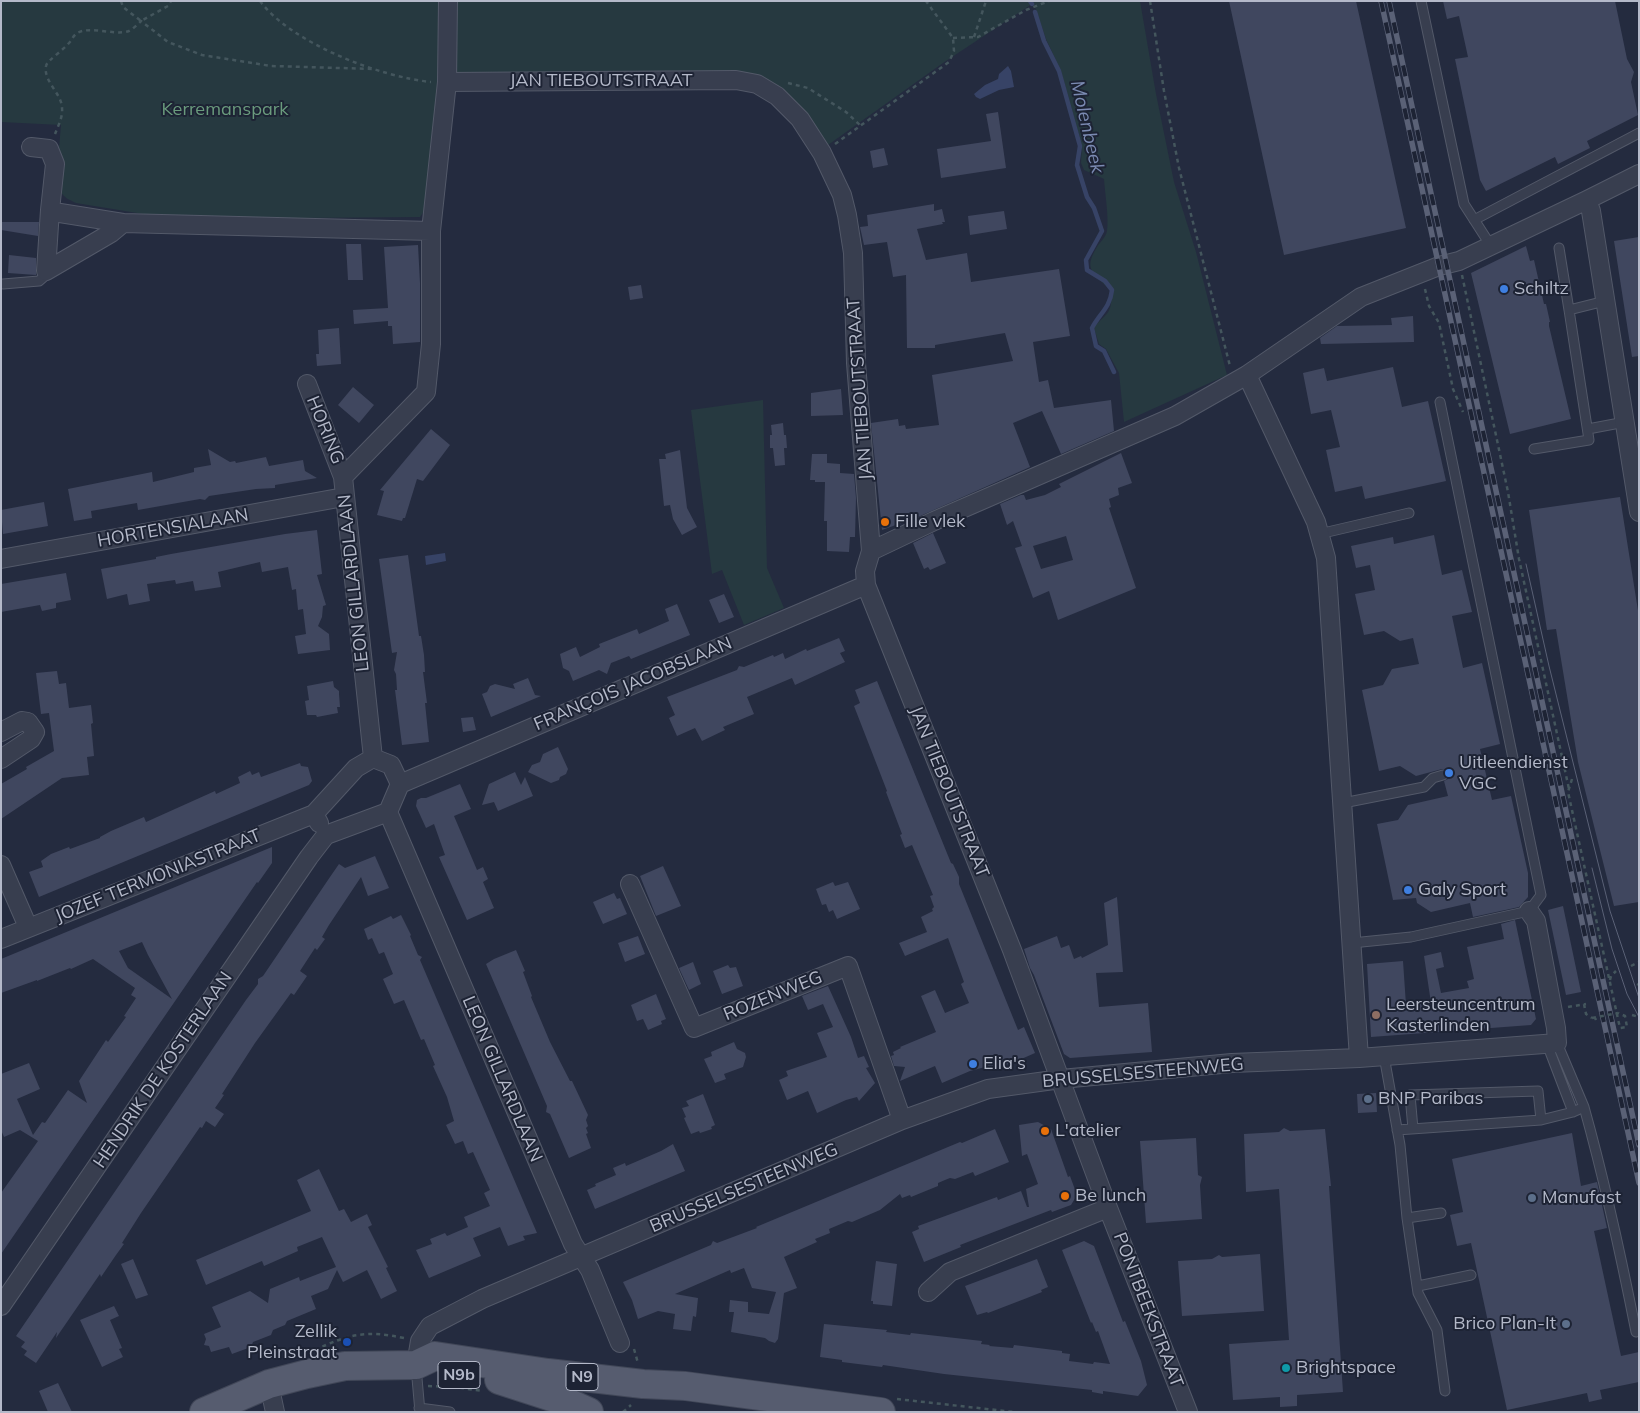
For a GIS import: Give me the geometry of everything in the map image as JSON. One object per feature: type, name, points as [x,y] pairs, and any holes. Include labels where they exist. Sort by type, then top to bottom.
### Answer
[{"type":"main road","name":"N9","points":[[204,1412],[269,1384],[345,1366],[417,1375],[435,1356],[649,1389],[685,1386],[746,1404],[881,1412]]},
{"type":"main road","name":"N9b","points":[[417,1375],[427,1372],[455,1374],[497,1387],[567,1402],[589,1412]]},
{"type":"street","points":[[447,82],[448,1]]},
{"type":"street","name":"JAN TIEBOUTSTRAAT","points":[[447,82],[736,80],[757,84],[777,96],[800,119],[822,152],[842,195],[853,253],[856,363],[871,551],[865,571],[866,584],[1062,1080]]},
{"type":"street","name":"LEON GILLARDLAAN","points":[[373,758],[343,477],[426,392],[431,344],[431,231],[447,82]]},
{"type":"street","points":[[31,147],[50,150],[55,164],[46,271]]},
{"type":"street","points":[[871,551],[934,521],[1175,416],[1241,379],[1361,298],[1439,266],[1459,262],[1639,174]]},
{"type":"street","points":[[1587,200],[1591,211],[1639,512]]},
{"type":"street","points":[[50,210],[123,223],[431,231]]},
{"type":"street","points":[[46,271],[111,233],[123,223]]},
{"type":"street","points":[[1241,379],[1316,522],[1326,558],[1359,1058]]},
{"type":"street","name":"HORING","points":[[307,384],[343,477]]},
{"type":"street","name":"HORTENSIALAAN","points":[[1,559],[344,497]]},
{"type":"street","name":"FRANÇOIS JACOBSLAAN","points":[[400,784],[866,584]]},
{"type":"street","points":[[1,732],[22,721],[28,722],[35,732],[31,739],[1,759]]},
{"type":"street","points":[[373,758],[391,765],[400,784],[388,812],[326,835],[314,814],[356,768],[373,758]]},
{"type":"street","name":"LEON GILLARDLAAN","points":[[388,812],[573,1244],[590,1270],[620,1342]]},
{"type":"street","name":"JOZEF TERMONIASTRAAT","points":[[1,938],[314,814]]},
{"type":"street","name":"HENDRIK DE KOSTERLAAN","points":[[1,1306],[326,835]]},
{"type":"street","points":[[1,865],[28,927]]},
{"type":"street","name":"ROZENWEG","points":[[630,884],[694,1028],[848,966],[902,1120]]},
{"type":"street","points":[[1529,911],[1536,922],[1556,1028],[1552,1043]]},
{"type":"street","name":"BRUSSELSESTEENWEG","points":[[417,1375],[420,1341],[430,1326],[482,1299],[902,1120],[988,1089],[1232,1063],[1359,1058],[1552,1043]]},
{"type":"street","name":"PONTBEEKSTRAAT","points":[[1062,1080],[1108,1208],[1188,1412]]},
{"type":"street","points":[[928,1292],[950,1272],[1108,1208]]},
{"type":"street","points":[[269,1384],[274,1412]]},
{"type":"lane","points":[[1421,1],[1464,204],[1491,246]]},
{"type":"lane","points":[[1474,220],[1639,133]]},
{"type":"lane","points":[[1534,449],[1589,440],[1559,248]]},
{"type":"lane","points":[[3,284],[39,281],[47,274],[46,271]]},
{"type":"lane","points":[[1569,310],[1605,301]]},
{"type":"lane","points":[[1352,943],[1411,937],[1529,911],[1541,895],[1440,402]]},
{"type":"lane","points":[[1588,429],[1624,422]]},
{"type":"lane","points":[[1319,534],[1409,513]]},
{"type":"lane","points":[[1343,803],[1424,787],[1433,778],[1443,775]]},
{"type":"lane","points":[[1552,1043],[1584,1107],[1601,1166],[1636,1332]]},
{"type":"lane","points":[[1552,1043],[1574,1112]]},
{"type":"lane","points":[[1384,1056],[1397,1130],[1418,1293],[1437,1330],[1445,1391]]},
{"type":"lane","points":[[1413,1129],[1410,1095],[1538,1091],[1541,1120]]},
{"type":"lane","points":[[1397,1130],[1541,1120],[1574,1112],[1584,1107]]},
{"type":"lane","points":[[1407,1218],[1441,1213]]},
{"type":"lane","points":[[1418,1286],[1471,1275]]},
{"type":"lane","points":[[417,1375],[420,1410],[450,1412]]},
{"type":"lane","name":"N9","points":[[497,1387],[515,1378],[649,1389]]},
{"type":"path","points":[[121,1],[123,7],[168,42],[202,55],[271,66],[374,69]]},
{"type":"path","points":[[50,150],[63,110],[62,102],[47,75],[46,64],[65,49],[74,35],[92,30],[108,32],[130,31],[141,21],[168,6],[171,1]]},
{"type":"path","points":[[260,1],[291,31],[315,44],[374,69],[423,81],[447,82]]},
{"type":"path","points":[[822,152],[949,62],[954,51],[953,38],[926,1]]},
{"type":"path","points":[[974,37],[986,1]]},
{"type":"path","points":[[953,38],[978,37],[1026,10],[1049,1]]},
{"type":"path","points":[[1150,1],[1164,91],[1179,168],[1241,379]]},
{"type":"path","points":[[757,84],[771,80],[808,88],[846,112],[861,126]]},
{"type":"path","points":[[1459,262],[1508,492],[1519,559],[1569,788]]},
{"type":"path","points":[[1422,273],[1429,306],[1439,322],[1453,389],[1463,412]]},
{"type":"path","points":[[1572,779],[1568,792],[1620,1028],[1627,1027],[1625,1016],[1617,1011]]},
{"type":"path","points":[[1631,966],[1639,962]]},
{"type":"path","points":[[1610,982],[1611,976],[1616,971]]},
{"type":"path","points":[[1566,1008],[1585,1004],[1586,1014],[1594,1019],[1617,1011]]},
{"type":"path","points":[[1632,1015],[1639,1017]]},
{"type":"path","points":[[620,1342],[634,1347],[649,1389]]},
{"type":"path","points":[[417,1375],[454,1387],[497,1387]]},
{"type":"green space","name":"Kerremanspark","points":[[1,1],[1030,1],[1032,4],[943,63],[814,155],[795,120],[751,86],[441,86],[426,208],[420,217],[174,219],[76,203],[69,200],[61,192],[58,178],[61,125],[1,122]]},
{"type":"green space","points":[[1033,1],[1140,1],[1174,182],[1196,252],[1227,375],[1124,422],[1119,373],[1106,349],[1099,344],[1094,328],[1109,311],[1112,292],[1096,277],[1090,262],[1092,255],[1107,231],[1104,179],[1084,170],[1081,163],[1082,146],[1061,71],[1046,39]]},
{"type":"green space","points":[[763,400],[767,568],[784,608],[744,625],[722,570],[712,574],[691,410]]},
{"type":"water","points":[[1008,66],[1011,71],[1014,87],[999,90],[980,99],[976,97],[974,94],[985,85],[998,79],[999,74]]},
{"type":"water","points":[[445,553],[446,561],[426,565],[425,556]]},
{"type":"building","points":[[1229,1],[1356,1],[1406,228],[1284,255]]},
{"type":"building","points":[[1443,1],[1615,1],[1627,59],[1634,72],[1631,82],[1638,115],[1587,141],[1590,148],[1558,164],[1555,157],[1486,191],[1480,180],[1455,59],[1468,57],[1459,16],[1447,19]]},
{"type":"building","points":[[998,112],[1006,168],[941,178],[937,149],[991,141],[986,114]]},
{"type":"building","points":[[884,148],[888,165],[873,168],[870,151]]},
{"type":"building","points":[[934,204],[934,211],[942,209],[945,222],[917,229],[926,260],[967,253],[971,282],[1059,269],[1070,336],[1033,342],[1039,382],[1048,380],[1054,408],[1111,400],[1114,431],[1061,454],[1042,411],[1013,423],[1030,467],[918,517],[882,530],[871,423],[898,419],[899,426],[905,425],[906,429],[939,425],[932,375],[1013,361],[1005,333],[935,345],[935,348],[907,348],[906,275],[893,277],[887,242],[864,245],[860,227],[868,226],[867,215]]},
{"type":"building","points":[[1004,211],[1007,229],[970,235],[968,216]]},
{"type":"building","points":[[1,222],[39,222],[38,236],[1,230]]},
{"type":"building","points":[[1639,237],[1639,356],[1632,357],[1614,241]]},
{"type":"building","points":[[346,244],[361,244],[363,280],[348,280]]},
{"type":"building","points":[[418,245],[420,342],[393,344],[392,326],[388,326],[388,321],[354,324],[353,310],[388,308],[384,247]]},
{"type":"building","points":[[1526,246],[1530,261],[1534,260],[1544,304],[1546,304],[1550,322],[1549,326],[1571,419],[1510,434],[1471,273]]},
{"type":"building","points":[[9,255],[36,258],[36,275],[8,273]]},
{"type":"building","points":[[641,285],[643,298],[630,300],[628,287]]},
{"type":"building","points":[[1413,316],[1414,342],[1321,344],[1320,338],[1337,326],[1392,325],[1391,318]]},
{"type":"building","points":[[339,328],[341,364],[317,366],[316,354],[319,354],[318,330]]},
{"type":"building","points":[[1393,367],[1402,407],[1428,401],[1446,481],[1365,499],[1362,486],[1335,492],[1326,450],[1340,447],[1331,410],[1311,414],[1303,373],[1324,368],[1327,381]]},
{"type":"building","points":[[353,387],[374,405],[359,423],[338,405]]},
{"type":"building","points":[[841,389],[843,415],[811,416],[811,393]]},
{"type":"building","points":[[783,423],[787,448],[784,448],[785,465],[775,466],[773,448],[770,448],[771,425]]},
{"type":"building","points":[[431,429],[450,445],[423,481],[417,479],[405,518],[402,521],[377,515],[384,491],[380,490]]},
{"type":"building","points":[[208,449],[230,462],[235,461],[236,463],[266,457],[269,466],[303,460],[305,471],[317,478],[275,485],[275,488],[209,496],[205,500],[200,499],[138,510],[137,503],[91,511],[92,518],[74,521],[68,489],[152,472],[153,482],[194,472],[194,468],[211,465]]},
{"type":"building","points":[[680,450],[687,508],[697,527],[682,535],[673,519],[670,505],[664,506],[659,459],[666,459],[665,454]]},
{"type":"building","points":[[1121,453],[1132,483],[1118,488],[1119,495],[1109,499],[1111,507],[1109,508],[1136,588],[1058,620],[1049,591],[1033,598],[1015,548],[1022,546],[1013,521],[1007,525],[1000,504],[1021,495],[1024,495],[1026,500],[1045,495],[1061,487],[1059,484]],"holes":[[[1066,536],[1073,560],[1041,569],[1033,546]]]},
{"type":"building","points":[[812,454],[827,454],[827,463],[840,464],[840,473],[854,474],[856,498],[855,537],[850,537],[849,552],[827,551],[827,521],[824,521],[825,482],[810,480]]},
{"type":"building","points":[[1620,497],[1639,617],[1639,902],[1614,906],[1578,762],[1556,629],[1547,630],[1529,510]]},
{"type":"building","points":[[44,502],[48,526],[3,534],[1,510]]},
{"type":"building","points":[[317,530],[322,574],[317,575],[326,605],[323,606],[322,617],[318,626],[329,634],[330,650],[298,654],[295,636],[306,634],[303,609],[298,610],[296,589],[292,590],[288,567],[262,572],[260,562],[218,572],[221,587],[195,591],[193,581],[176,584],[175,580],[147,584],[150,601],[129,605],[127,594],[107,599],[101,569],[156,559],[156,557],[171,554]]},
{"type":"building","points":[[933,533],[946,563],[930,570],[928,567],[924,569],[913,543]]},
{"type":"building","points":[[1434,535],[1442,575],[1462,570],[1472,612],[1452,616],[1463,668],[1482,663],[1500,744],[1480,749],[1492,800],[1511,796],[1528,873],[1528,897],[1519,907],[1473,917],[1470,903],[1431,912],[1417,903],[1416,898],[1393,900],[1377,824],[1398,820],[1408,805],[1448,796],[1444,781],[1448,779],[1449,774],[1447,770],[1442,769],[1416,776],[1400,766],[1379,771],[1362,690],[1383,685],[1392,669],[1419,664],[1413,638],[1400,641],[1384,631],[1364,635],[1355,594],[1375,590],[1370,565],[1356,568],[1351,546],[1393,537],[1394,544]]},
{"type":"building","points":[[408,555],[419,636],[421,636],[424,655],[425,672],[423,672],[429,742],[402,745],[395,690],[397,690],[394,670],[397,652],[392,653],[379,559]]},
{"type":"building","points":[[66,573],[71,600],[56,603],[56,608],[42,611],[40,605],[1,612],[1,584]]},
{"type":"building","points":[[724,594],[734,617],[719,623],[709,600]]},
{"type":"building","points":[[677,604],[690,635],[631,659],[629,656],[611,663],[607,674],[599,670],[573,681],[569,671],[563,668],[560,654],[576,647],[580,657],[600,647],[599,644],[637,629],[639,634],[669,621],[665,609]]},
{"type":"building","points":[[839,638],[845,651],[840,653],[845,662],[795,685],[792,678],[747,697],[754,714],[723,727],[725,730],[702,741],[695,728],[677,736],[669,718],[675,715],[667,697],[737,670],[739,666],[744,667],[783,653],[785,659],[806,649],[807,651]]},
{"type":"building","points":[[57,671],[59,684],[66,683],[69,708],[91,705],[94,756],[87,757],[89,775],[62,778],[1,819],[1,784],[54,751],[49,713],[41,714],[36,673]]},
{"type":"building","points":[[528,678],[535,695],[541,696],[491,717],[482,694],[495,684],[515,689],[513,684]]},
{"type":"building","points":[[333,681],[334,687],[339,691],[340,707],[337,707],[338,713],[317,717],[316,715],[307,715],[305,701],[309,700],[307,686]]},
{"type":"building","points":[[877,681],[951,863],[959,877],[959,884],[1018,1030],[1024,1027],[1035,1053],[1010,1064],[970,1071],[942,1083],[935,1066],[900,1081],[905,1067],[894,1066],[891,1056],[900,1047],[936,1032],[921,996],[935,990],[945,1013],[969,1003],[961,984],[964,982],[948,938],[905,956],[899,943],[927,932],[921,917],[933,911],[934,907],[930,896],[933,895],[912,845],[905,848],[887,791],[854,706],[860,703],[855,690]]},
{"type":"building","points":[[473,717],[476,730],[463,732],[461,718]]},
{"type":"building","points":[[558,747],[568,769],[566,774],[560,777],[559,780],[551,783],[528,772],[532,765],[540,762],[543,754]]},
{"type":"building","points":[[300,763],[301,766],[308,767],[312,781],[309,785],[39,897],[29,872],[43,867],[41,861],[51,854],[100,838],[111,831],[144,817],[146,822],[215,791],[216,794],[240,783],[238,777],[250,771],[252,775],[259,772],[261,777]]},
{"type":"building","points":[[515,772],[521,785],[525,777],[533,796],[498,811],[494,802],[482,805],[489,784]]},
{"type":"building","points":[[460,784],[471,809],[454,816],[477,870],[483,867],[488,879],[483,882],[494,908],[467,920],[439,857],[445,855],[434,824],[426,828],[416,806],[417,800],[421,798],[426,798]]},
{"type":"building","points":[[272,847],[272,863],[257,882],[1,1254],[1,1193],[38,1141],[20,1130],[4,1137],[1,1130],[1,1074],[29,1063],[40,1089],[17,1099],[33,1135],[42,1122],[45,1123],[68,1090],[87,1103],[79,1081],[106,1040],[108,1042],[126,1017],[124,1016],[136,998],[131,995],[135,988],[93,959],[71,969],[1,993],[1,959]],"holes":[[[142,942],[172,999],[128,968],[119,951]]]},
{"type":"building","points":[[375,856],[389,888],[368,896],[361,877],[322,937],[325,939],[317,950],[315,948],[300,971],[307,976],[294,995],[291,993],[255,1043],[222,1094],[224,1095],[215,1108],[224,1114],[215,1127],[206,1121],[202,1128],[200,1127],[141,1213],[122,1243],[124,1244],[101,1277],[100,1274],[56,1338],[57,1332],[36,1363],[24,1355],[27,1351],[21,1347],[25,1342],[16,1336],[258,984],[258,979],[263,976],[339,864],[345,868]]},
{"type":"building","points":[[663,866],[681,906],[656,916],[640,876]]},
{"type":"building","points":[[833,882],[835,886],[848,882],[860,909],[837,919],[833,910],[829,912],[826,904],[822,905],[816,889]]},
{"type":"building","points":[[614,893],[617,899],[620,898],[627,914],[603,924],[593,902]]},
{"type":"building","points":[[1117,897],[1123,972],[1096,973],[1099,1007],[1148,1003],[1152,1052],[1070,1058],[1064,1054],[1024,949],[1057,936],[1061,948],[1069,945],[1074,959],[1081,956],[1082,958],[1108,945],[1104,903]]},
{"type":"building","points":[[1563,906],[1581,992],[1566,995],[1548,910]]},
{"type":"building","points":[[401,915],[418,955],[422,957],[420,960],[537,1233],[523,1236],[525,1240],[508,1246],[500,1227],[473,1238],[481,1256],[429,1278],[416,1250],[432,1244],[430,1239],[445,1233],[447,1236],[468,1227],[464,1217],[490,1206],[484,1193],[490,1190],[473,1152],[468,1154],[463,1141],[455,1144],[446,1125],[454,1121],[447,1097],[433,1066],[435,1065],[424,1039],[421,1040],[404,1000],[394,1004],[383,979],[393,974],[384,952],[379,954],[372,938],[368,940],[364,929],[391,916],[393,919]]},
{"type":"building","points":[[1515,920],[1536,1019],[1531,1025],[1371,1037],[1367,964],[1403,961],[1406,1005],[1431,1003],[1424,956],[1441,952],[1444,967],[1436,969],[1441,993],[1469,988],[1467,981],[1474,979],[1467,947],[1504,939],[1501,924]]},
{"type":"building","points":[[638,936],[645,954],[625,962],[618,943]]},
{"type":"building","points":[[516,950],[525,971],[523,972],[531,997],[550,1042],[570,1081],[572,1081],[588,1115],[586,1120],[588,1126],[586,1128],[588,1133],[586,1134],[591,1148],[569,1158],[550,1114],[546,1112],[547,1106],[486,964]]},
{"type":"building","points":[[693,962],[701,984],[689,990],[679,968]]},
{"type":"building","points":[[728,965],[730,968],[736,967],[743,986],[722,994],[713,971]]},
{"type":"building","points":[[828,986],[851,1037],[858,1058],[864,1056],[869,1067],[866,1068],[875,1083],[859,1101],[857,1097],[846,1100],[817,1113],[808,1091],[787,1100],[779,1080],[788,1076],[786,1071],[827,1057],[817,1033],[833,1027],[823,1004],[808,1010],[802,996]]},
{"type":"building","points":[[656,994],[666,1019],[661,1021],[662,1024],[648,1030],[643,1019],[637,1021],[631,1005]]},
{"type":"building","points":[[734,1042],[737,1049],[745,1053],[746,1057],[743,1067],[724,1074],[726,1079],[715,1083],[704,1059],[712,1056],[711,1052]]},
{"type":"building","points":[[1376,1093],[1377,1112],[1358,1113],[1357,1094]]},
{"type":"building","points":[[703,1094],[715,1125],[711,1127],[712,1129],[691,1134],[682,1108],[689,1106],[686,1101]]},
{"type":"building","points":[[1038,1122],[1051,1129],[1068,1177],[1070,1176],[1077,1195],[1071,1205],[1052,1212],[1051,1210],[960,1245],[961,1247],[924,1262],[912,1232],[919,1229],[918,1226],[997,1197],[998,1200],[1021,1191],[1027,1207],[1029,1207],[1026,1189],[1038,1184],[1027,1154],[1022,1156],[1019,1125]]},
{"type":"building","points":[[1284,1128],[1290,1131],[1325,1129],[1331,1186],[1329,1186],[1343,1392],[1297,1395],[1297,1406],[1280,1407],[1280,1397],[1233,1400],[1229,1344],[1289,1340],[1279,1189],[1246,1192],[1244,1134],[1279,1132]]},
{"type":"building","points":[[995,1129],[1009,1162],[975,1176],[973,1172],[955,1179],[950,1178],[938,1183],[938,1186],[911,1197],[910,1195],[902,1198],[900,1194],[880,1210],[829,1229],[830,1233],[815,1239],[817,1242],[784,1257],[797,1288],[784,1293],[778,1339],[775,1343],[765,1338],[731,1332],[734,1312],[729,1312],[730,1300],[748,1302],[748,1312],[769,1314],[776,1292],[752,1288],[744,1268],[731,1273],[730,1270],[675,1294],[698,1298],[696,1317],[693,1316],[691,1331],[673,1329],[675,1314],[658,1311],[638,1319],[632,1300],[623,1282],[711,1245],[713,1241],[717,1243],[757,1228]]},
{"type":"building","points":[[1572,1133],[1581,1186],[1597,1182],[1607,1228],[1594,1231],[1621,1356],[1639,1352],[1639,1382],[1600,1390],[1602,1399],[1589,1402],[1587,1393],[1507,1410],[1471,1243],[1457,1246],[1450,1215],[1463,1212],[1452,1159]]},
{"type":"building","points":[[1196,1138],[1198,1175],[1202,1177],[1200,1185],[1202,1219],[1146,1223],[1140,1141]]},
{"type":"building","points":[[673,1144],[685,1171],[595,1209],[587,1190],[596,1186],[595,1184],[616,1175],[613,1168],[625,1163],[626,1166]]},
{"type":"building","points":[[319,1169],[339,1211],[344,1209],[351,1222],[367,1214],[372,1225],[368,1227],[388,1267],[386,1268],[397,1291],[381,1299],[367,1270],[343,1282],[337,1270],[328,1289],[311,1296],[316,1309],[287,1321],[285,1325],[273,1330],[271,1335],[253,1342],[251,1347],[232,1354],[229,1347],[211,1352],[209,1346],[204,1345],[206,1339],[204,1334],[221,1327],[212,1307],[250,1291],[268,1303],[270,1289],[299,1277],[300,1281],[336,1267],[322,1237],[297,1247],[298,1251],[264,1266],[262,1261],[206,1285],[196,1260],[311,1211],[297,1180]]},
{"type":"building","points":[[1084,1241],[1094,1246],[1123,1322],[1125,1321],[1141,1361],[1147,1385],[1138,1396],[1103,1391],[1103,1394],[1092,1392],[1092,1390],[944,1374],[883,1365],[882,1367],[820,1357],[824,1324],[887,1330],[886,1332],[910,1335],[911,1333],[982,1341],[981,1344],[989,1346],[1013,1348],[1014,1345],[1062,1351],[1062,1353],[1070,1354],[1069,1361],[1110,1364],[1098,1331],[1096,1332],[1091,1323],[1062,1250]]},
{"type":"building","points":[[1260,1254],[1264,1311],[1182,1316],[1178,1261],[1212,1259],[1219,1255],[1222,1257]]},
{"type":"building","points":[[133,1259],[148,1295],[136,1299],[121,1264]]},
{"type":"building","points":[[1037,1259],[1048,1287],[1041,1290],[1042,1292],[1027,1298],[988,1313],[977,1315],[965,1286]]},
{"type":"building","points":[[876,1261],[897,1264],[892,1306],[873,1304],[873,1301],[871,1301]]},
{"type":"building","points":[[114,1306],[119,1316],[110,1320],[122,1348],[119,1349],[123,1357],[102,1367],[80,1320]]},
{"type":"building","points":[[58,1383],[72,1412],[48,1412],[39,1391]]},
{"type":"waterway","name":"Molenbeek","points":[[1035,12],[1044,41],[1059,71],[1080,146],[1077,165],[1087,197],[1094,208],[1102,231],[1086,260],[1087,270],[1105,281],[1112,290],[1107,306],[1092,328],[1096,346],[1104,351],[1114,372]]},
{"type":"tram line","points":[[1526,564],[1549,666],[1610,911],[1639,998]]},
{"type":"tram line","points":[[1592,868],[1612,949],[1627,994],[1639,1017]]},
{"type":"railway","points":[[1381,1],[1639,1183]]},
{"type":"railway","points":[[1389,1],[1639,1145]]},
{"type":"place","name":"Schiltz","points":[[1504,289]]},
{"type":"place","name":"Fille vlek","points":[[885,522]]},
{"type":"place","name":"Uitleendienst VGC","points":[[1449,773]]},
{"type":"place","name":"Galy Sport","points":[[1408,890]]},
{"type":"place","name":"Leersteuncentrum Kasterlinden","points":[[1376,1015]]},
{"type":"place","name":"Elia's","points":[[973,1064]]},
{"type":"place","name":"BNP Paribas","points":[[1368,1099]]},
{"type":"place","name":"L'atelier","points":[[1045,1131]]},
{"type":"place","name":"Be lunch","points":[[1065,1196]]},
{"type":"place","name":"Manufast","points":[[1532,1198]]},
{"type":"place","name":"Brico Plan-It","points":[[1566,1324]]},
{"type":"place","name":"Zellik Pleinstraat","points":[[347,1342]]},
{"type":"place","name":"Brightspace","points":[[1286,1368]]}]
